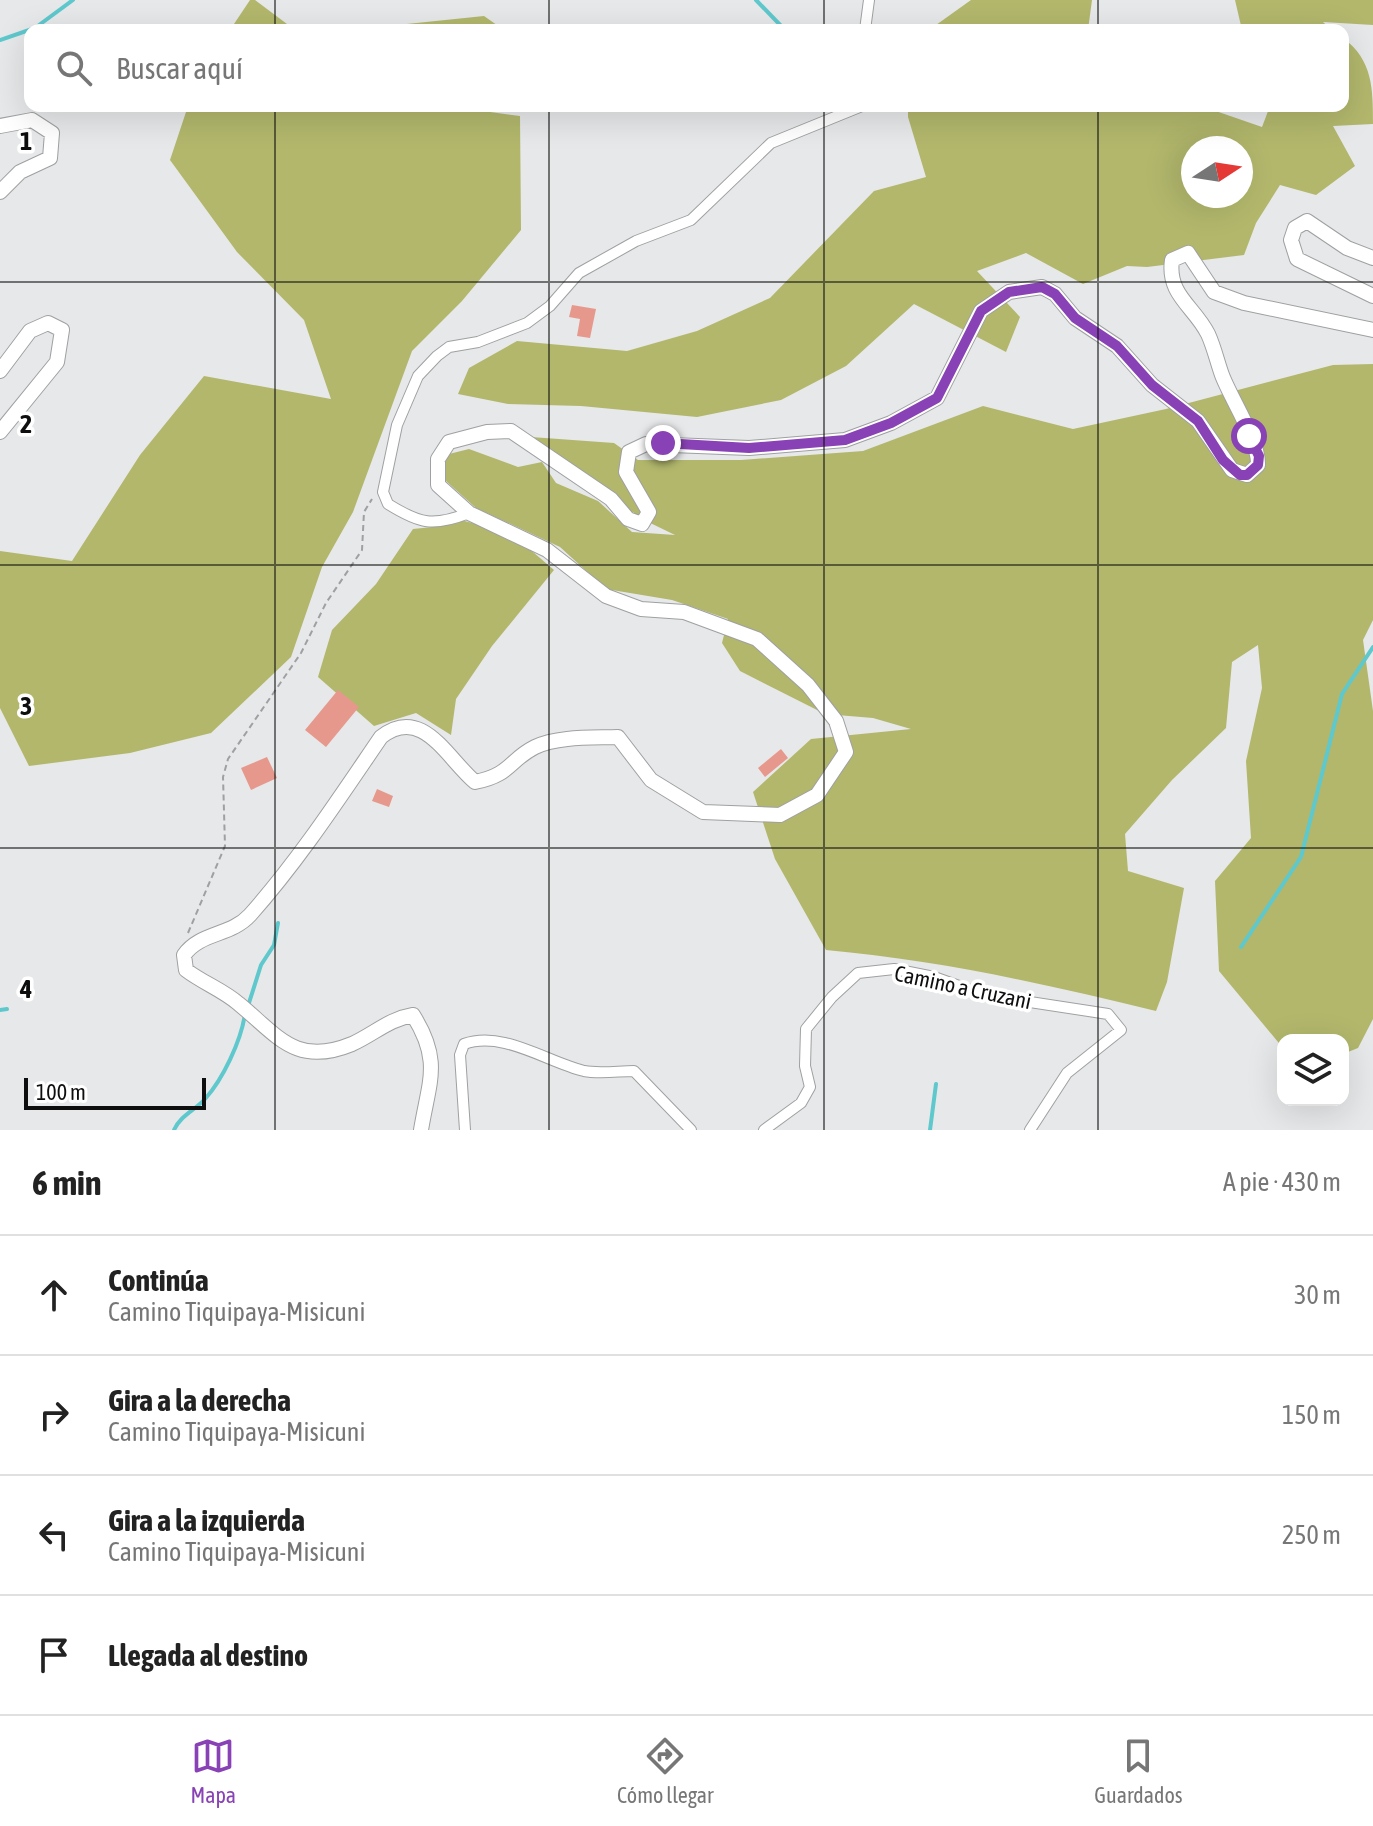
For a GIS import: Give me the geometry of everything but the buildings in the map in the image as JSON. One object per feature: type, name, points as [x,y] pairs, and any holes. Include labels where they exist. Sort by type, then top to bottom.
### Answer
[{"type":"main road","points":[[0,126],[32,120],[52,133],[50,158],[20,172],[0,192]]},
{"type":"main road","points":[[1373,258],[1347,248],[1307,221],[1295,228],[1291,240],[1297,259],[1373,296]]},
{"type":"main road","points":[[421,1130],[431,1085],[430,1042],[413,1015],[394,1018],[353,1043],[306,1053],[284,1044],[238,1003],[186,970],[184,955],[193,943],[231,930],[249,917],[309,841],[381,737],[395,726],[412,725],[430,735],[475,782],[498,777],[535,747],[577,739],[618,737],[651,780],[703,812],[780,815],[817,795],[846,752],[836,721],[808,685],[757,639],[684,612],[641,609],[606,596],[547,550],[469,513],[438,485],[438,459],[449,442],[487,432],[511,431],[566,472],[611,499],[636,524],[646,522],[649,512],[626,472],[629,452],[646,444],[749,448],[845,440],[891,423],[937,398],[981,311],[1009,292],[1042,287],[1055,294],[1075,318],[1117,346],[1152,385],[1198,421],[1232,470],[1247,475],[1258,465],[1259,456],[1237,412],[1207,332],[1179,300],[1170,274],[1172,260],[1188,253],[1214,292],[1244,303],[1373,330]]},
{"type":"main road","points":[[0,371],[30,331],[48,323],[62,330],[57,362],[0,432]]},
{"type":"street","points":[[866,24],[869,0]]},
{"type":"street","points":[[469,513],[442,523],[428,523],[388,504],[383,492],[397,425],[418,376],[449,347],[478,342],[527,323],[550,306],[579,273],[636,241],[691,220],[771,143],[847,112]]},
{"type":"street","name":"Camino a Cruzani","points":[[764,1130],[801,1103],[810,1087],[805,1066],[806,1029],[832,997],[858,973],[894,969],[934,977],[984,995],[1108,1014],[1121,1030],[1067,1073],[1030,1130]]},
{"type":"street","points":[[465,1130],[460,1055],[464,1044],[477,1040],[539,1052],[586,1072],[634,1071],[691,1130]]},
{"type":"path","points":[[184,955],[192,920],[217,873],[225,846],[223,777],[228,759],[301,653],[326,603],[362,550],[364,512],[373,496],[383,492]]},
{"type":"green space","points":[[250,0],[255,0],[287,24],[234,24]]},
{"type":"green space","points":[[971,0],[1092,0],[1089,24],[937,24]]},
{"type":"green space","points":[[1235,0],[1373,0],[1373,25],[1323,22],[1325,24],[1241,24]]},
{"type":"green space","points":[[484,16],[495,24],[407,24]]},
{"type":"green space","points":[[1349,43],[1366,66],[1373,99],[1373,124],[1333,126],[1355,166],[1316,195],[1280,185],[1256,223],[1244,255],[1147,267],[1127,266],[1083,284],[1026,253],[977,271],[1020,317],[1006,352],[914,304],[846,366],[781,400],[697,417],[581,406],[508,404],[458,394],[469,368],[517,341],[627,351],[697,331],[770,298],[874,191],[926,177],[908,112],[1219,112],[1262,127],[1268,112],[1349,112]]},
{"type":"green space","points":[[186,112],[490,112],[520,116],[521,230],[462,301],[412,351],[353,512],[322,567],[291,657],[211,733],[130,753],[29,766],[0,708],[0,551],[72,561],[140,455],[204,376],[331,399],[304,320],[237,252],[170,160]]},
{"type":"green space","points":[[1373,364],[1373,620],[1363,640],[1373,711],[1373,1019],[1358,1048],[1349,1052],[1349,1034],[1277,1034],[1277,1041],[1219,971],[1215,881],[1251,838],[1246,761],[1262,688],[1258,645],[1232,662],[1226,728],[1172,780],[1125,834],[1128,871],[1184,888],[1167,982],[1156,1011],[992,974],[826,950],[775,859],[753,792],[811,739],[911,729],[873,718],[825,714],[740,671],[722,643],[728,619],[672,600],[606,589],[560,547],[476,508],[436,472],[449,454],[469,449],[518,467],[542,462],[556,483],[598,501],[632,532],[675,535],[642,519],[531,437],[614,443],[638,460],[741,460],[863,451],[983,406],[1073,429],[1166,409],[1333,365]]},
{"type":"green space","points":[[454,518],[512,534],[554,570],[492,646],[456,699],[451,735],[416,713],[374,726],[318,677],[332,630],[376,584],[413,529],[442,526]]},
{"type":"waterway","points":[[40,24],[73,0]]},
{"type":"waterway","points":[[756,0],[779,24]]},
{"type":"waterway","points":[[0,40],[24,32]]},
{"type":"waterway","points":[[1241,947],[1301,857],[1342,694],[1373,647]]},
{"type":"waterway","points":[[248,1006],[261,965],[274,945],[278,923]]},
{"type":"waterway","points":[[0,1010],[7,1009]]},
{"type":"waterway","points":[[174,1130],[205,1099],[225,1070],[245,1014]]},
{"type":"waterway","points":[[930,1130],[936,1084]]},
{"type":"route","points":[[663,443],[749,448],[845,440],[891,423],[937,398],[981,311],[1009,292],[1042,287],[1055,294],[1075,318],[1117,346],[1152,385],[1198,421],[1223,460],[1240,475],[1255,471],[1258,465],[1259,456],[1249,436]]}]
